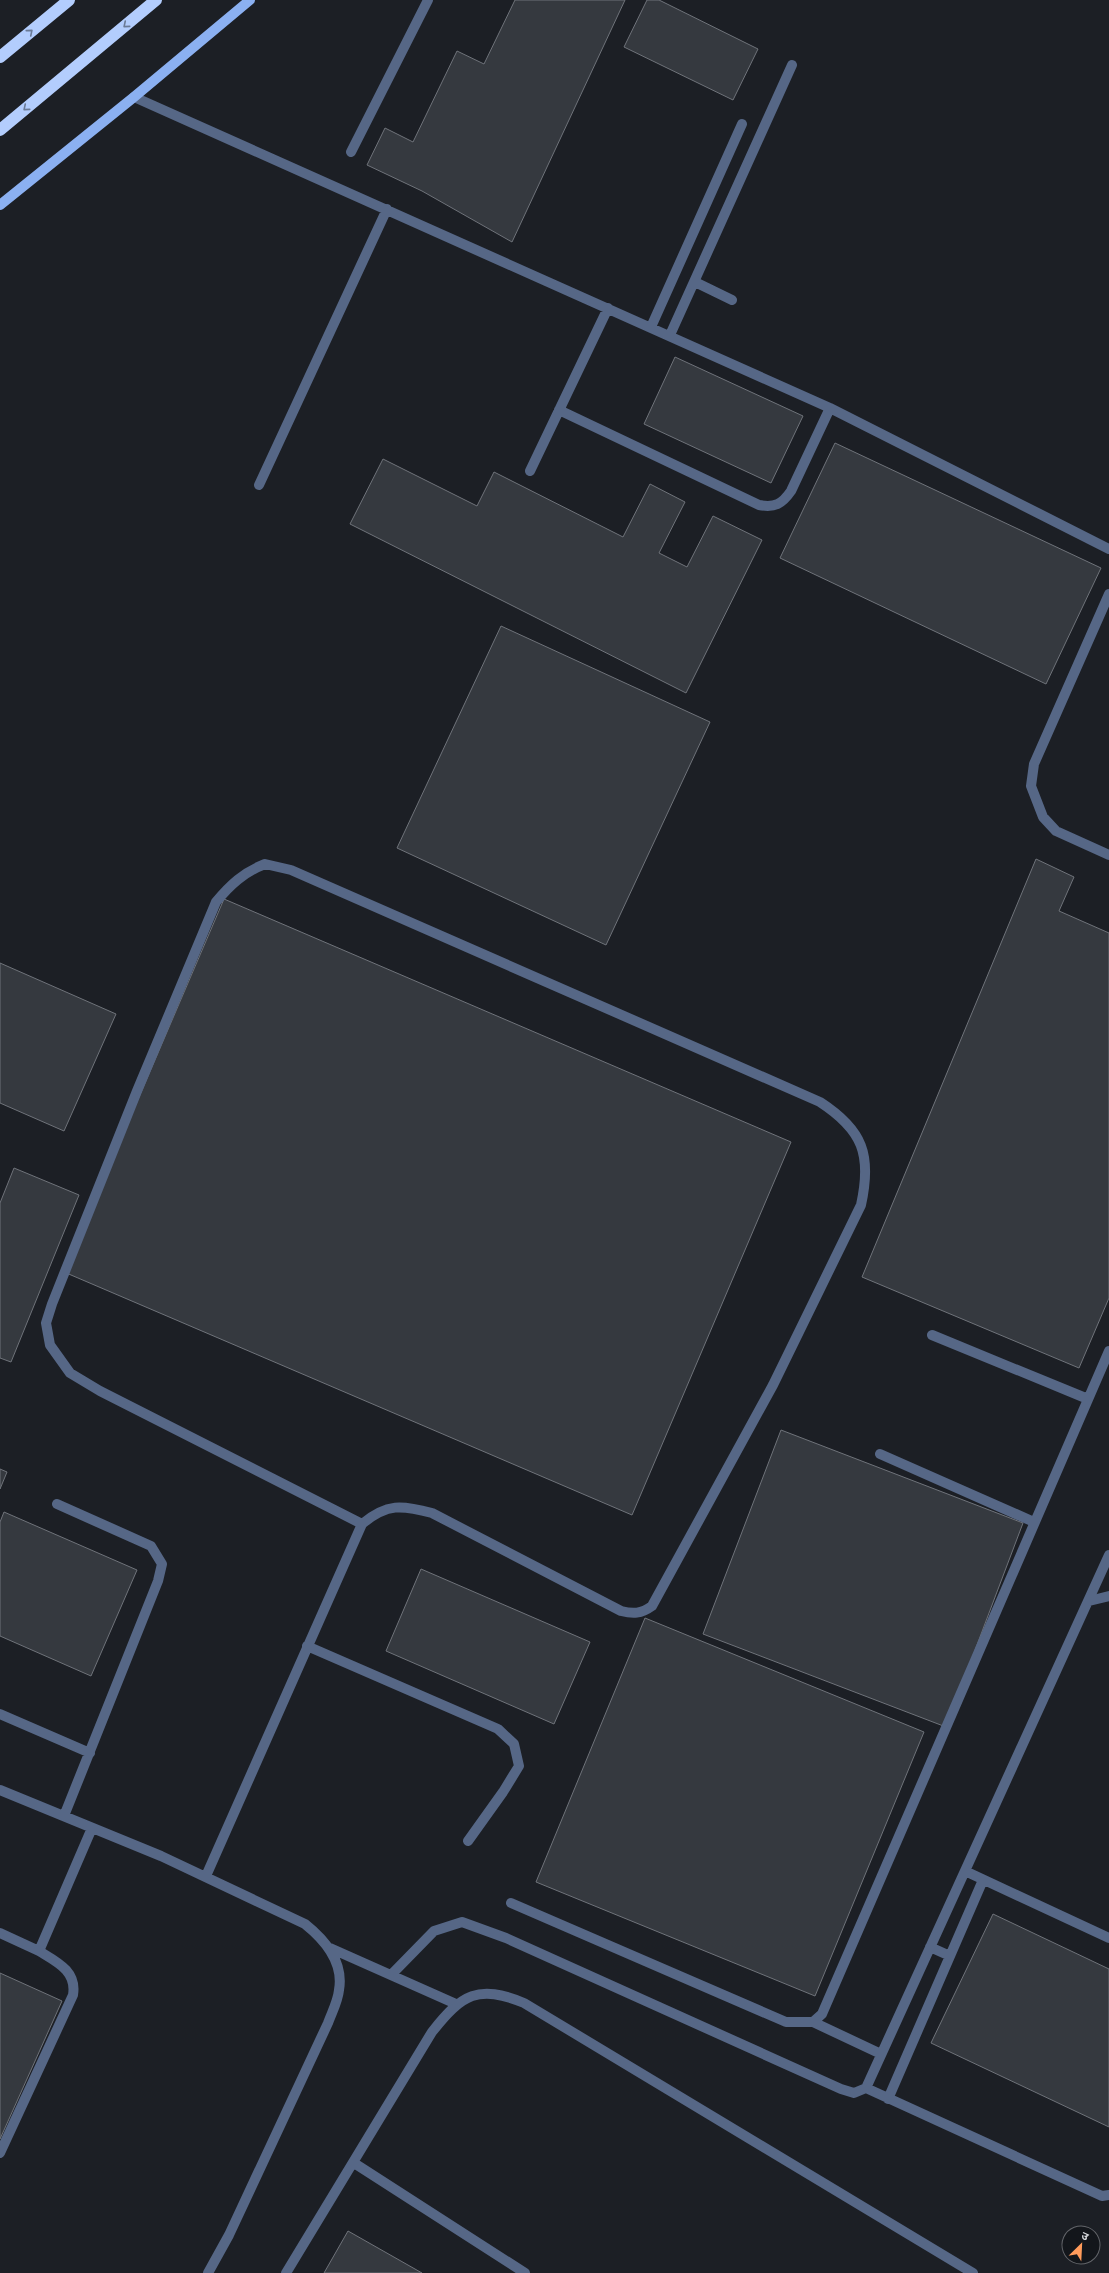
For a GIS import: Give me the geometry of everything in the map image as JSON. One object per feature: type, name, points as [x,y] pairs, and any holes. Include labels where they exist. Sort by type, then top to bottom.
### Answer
[{"type":"highway","points":[[0,57],[69,0]]},
{"type":"highway","points":[[0,130],[156,0]]},
{"type":"main road","points":[[0,205],[134,97],[250,0]]},
{"type":"street","points":[[351,152],[428,0]]},
{"type":"street","points":[[670,335],[792,65]]},
{"type":"street","points":[[134,97],[670,335],[830,408],[1109,550]]},
{"type":"street","points":[[651,327],[742,124]]},
{"type":"street","points":[[259,485],[387,209]]},
{"type":"street","points":[[694,282],[732,300]]},
{"type":"street","points":[[530,471],[608,308]]},
{"type":"street","points":[[559,410],[759,505],[770,507],[783,502],[791,491],[830,408]]},
{"type":"street","points":[[1109,594],[1034,764],[1031,786],[1043,817],[1056,831],[1109,855]]},
{"type":"street","points":[[206,1876],[362,1524],[376,1512],[391,1507],[411,1507],[432,1513],[621,1611],[632,1614],[644,1612],[652,1606],[773,1385],[861,1205],[865,1186],[866,1161],[855,1131],[840,1115],[820,1102],[291,870],[265,864],[242,875],[230,885],[216,902],[137,1092],[52,1304],[46,1323],[50,1345],[70,1373],[100,1391],[362,1524]]},
{"type":"street","points":[[932,1335],[1088,1399]]},
{"type":"street","points":[[813,2022],[822,2014],[1109,1351]]},
{"type":"street","points":[[880,1454],[1034,1522]]},
{"type":"street","points":[[57,1504],[151,1546],[162,1564],[158,1581],[64,1816]]},
{"type":"street","points":[[391,1975],[434,1931],[462,1922],[506,1938],[841,2089],[854,2093],[866,2088],[1109,1555]]},
{"type":"street","points":[[1089,1601],[1109,1596]]},
{"type":"street","points":[[307,1646],[498,1729],[514,1744],[519,1766],[468,1842]]},
{"type":"street","points":[[0,1714],[90,1753]]},
{"type":"street","points":[[0,1790],[206,1876],[305,1924],[330,1948],[456,2004]]},
{"type":"street","points":[[39,1951],[92,1828]]},
{"type":"street","points":[[965,1871],[1109,1938]]},
{"type":"street","points":[[888,2099],[983,1880]]},
{"type":"street","points":[[511,1903],[786,2022],[813,2022],[881,2054]]},
{"type":"street","points":[[0,1933],[39,1951],[70,1972],[73,1980],[73,1996],[0,2153]]},
{"type":"street","points":[[930,1947],[950,1956]]},
{"type":"street","points":[[208,2273],[229,2235],[328,2023],[339,1990],[339,1975],[330,1948]]},
{"type":"street","points":[[286,2273],[432,2032],[456,2004],[479,1994],[493,1993],[524,2003],[974,2273]]},
{"type":"street","points":[[866,2088],[1102,2196],[1109,2195]]},
{"type":"street","points":[[354,2163],[525,2273]]},
{"type":"building","points":[[515,0],[625,0],[512,242],[422,191],[367,165],[385,128],[413,142],[457,51],[484,64]]},
{"type":"building","points":[[647,0],[659,0],[758,49],[733,100],[624,47]]},
{"type":"building","points":[[675,357],[803,416],[771,483],[644,424]]},
{"type":"building","points":[[835,443],[1101,568],[1046,684],[780,558]]},
{"type":"building","points":[[383,459],[477,506],[494,472],[623,537],[650,484],[685,502],[659,553],[687,567],[713,516],[762,540],[686,693],[350,524]]},
{"type":"building","points":[[501,626],[710,722],[606,945],[397,848]]},
{"type":"building","points":[[1036,859],[1074,877],[1059,911],[1109,933],[1109,1298],[1079,1368],[862,1277]]},
{"type":"building","points":[[224,899],[791,1142],[632,1515],[64,1272]]},
{"type":"building","points":[[0,963],[116,1014],[64,1131],[0,1103]]},
{"type":"building","points":[[14,1168],[79,1195],[11,1362],[0,1358],[0,1203]]},
{"type":"building","points":[[781,1430],[1023,1523],[946,1727],[703,1634]]},
{"type":"building","points":[[0,1469],[7,1472],[0,1489]]},
{"type":"building","points":[[4,1512],[137,1570],[91,1676],[0,1636],[0,1522]]},
{"type":"building","points":[[421,1569],[590,1642],[554,1724],[386,1651]]},
{"type":"building","points":[[645,1618],[924,1732],[815,1996],[536,1882]]},
{"type":"building","points":[[993,1914],[1109,1969],[1109,2127],[931,2043]]},
{"type":"building","points":[[0,1973],[62,2001],[0,2139]]},
{"type":"building","points":[[348,2231],[422,2273],[324,2273]]}]
